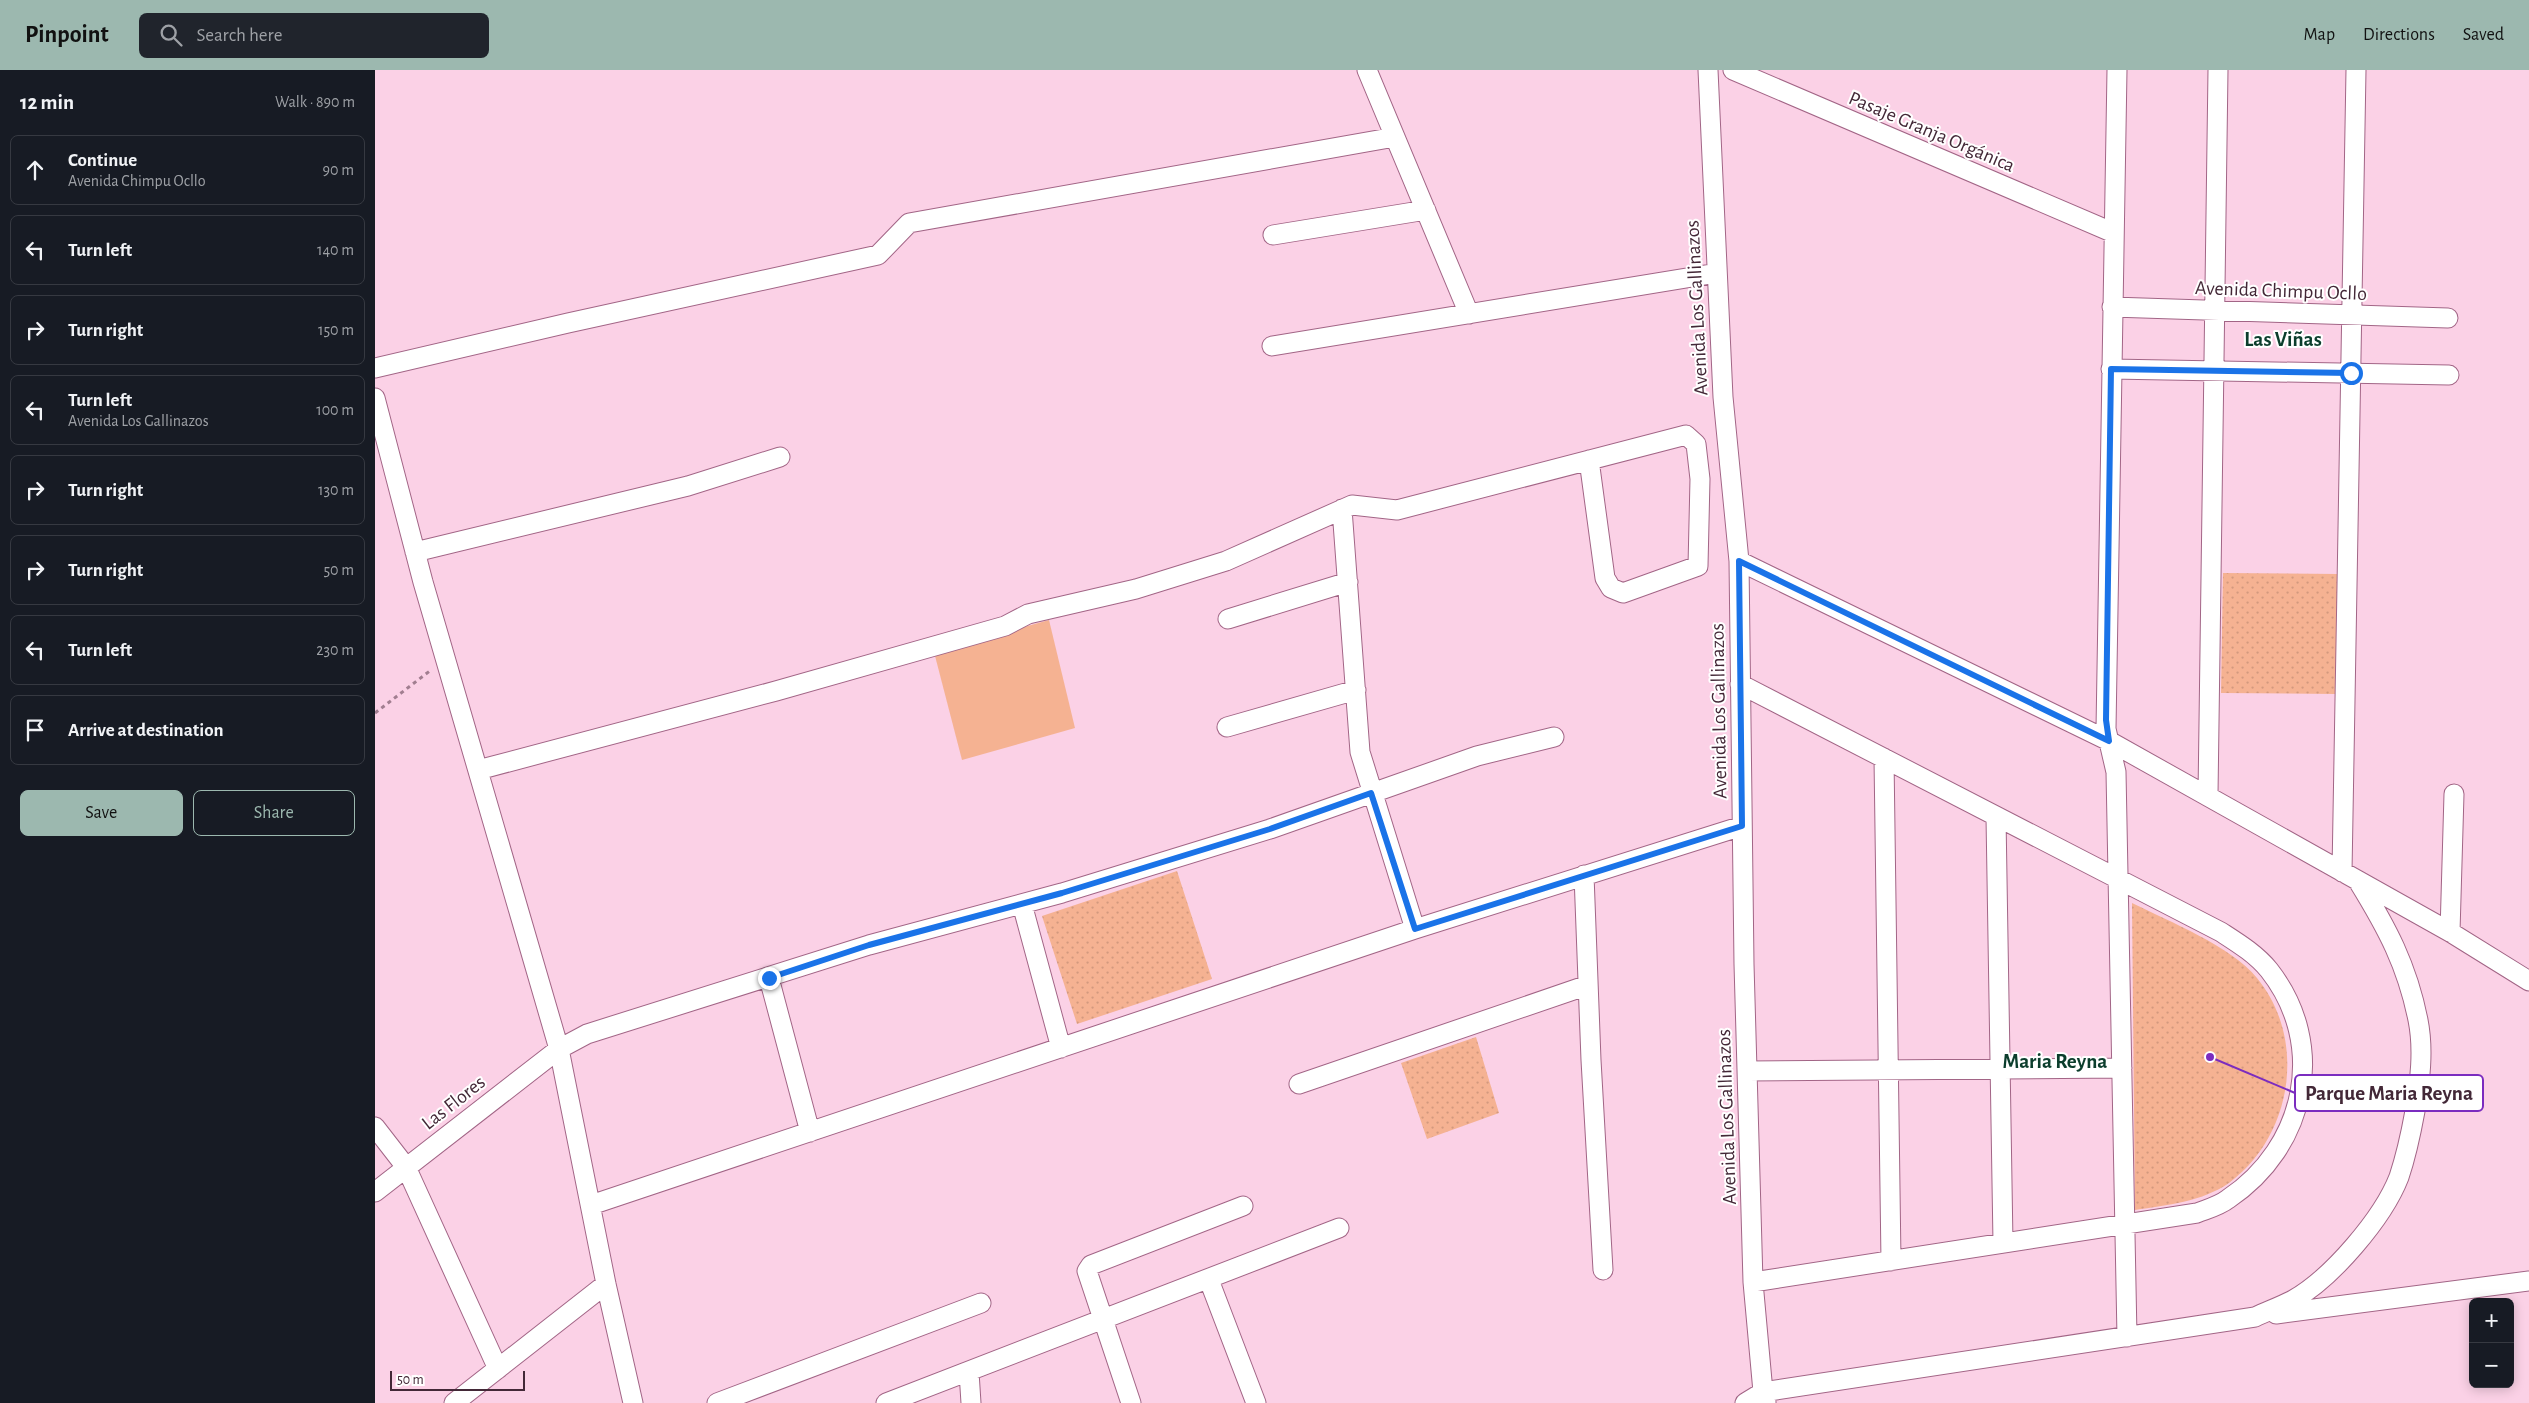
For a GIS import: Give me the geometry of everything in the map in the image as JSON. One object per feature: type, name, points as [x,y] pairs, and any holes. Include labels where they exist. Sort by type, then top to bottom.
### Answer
[{"type":"street","points":[[1367,70],[1469,314]]},
{"type":"street","name":"Avenida Los Gallinazos","points":[[1708,70],[1723,397],[1739,561],[1738,827],[1753,1282],[1765,1398]]},
{"type":"street","name":"Pasaje Granja Orgánica","points":[[1733,70],[2114,233]]},
{"type":"street","points":[[2117,70],[2106,720],[2116,772],[2127,1338]]},
{"type":"street","points":[[2207,795],[2218,70]]},
{"type":"street","points":[[2342,872],[2356,70]]},
{"type":"street","points":[[375,368],[568,323],[878,256],[909,223],[1395,137]]},
{"type":"street","points":[[1273,235],[1426,210]]},
{"type":"street","points":[[1272,346],[1717,273]]},
{"type":"street","name":"Avenida Chimpu Ocllo","points":[[2112,307],[2448,318]]},
{"type":"street","points":[[2111,369],[2449,375]]},
{"type":"street","points":[[375,398],[445,659],[559,1049],[606,1284],[633,1403]]},
{"type":"street","points":[[478,770],[775,691],[1005,626],[1029,614],[1136,589],[1226,561],[1352,505],[1397,510],[1589,460],[1686,435],[1692,438],[1696,444],[1700,479],[1698,566],[1623,593],[1611,588],[1605,578],[1589,460]]},
{"type":"street","points":[[415,552],[679,488],[780,457]]},
{"type":"street","points":[[1342,510],[1360,752],[1371,793],[1415,929]]},
{"type":"street","points":[[1739,561],[2109,741],[2450,932],[2529,981]]},
{"type":"street","points":[[1228,619],[1348,582]]},
{"type":"street","points":[[1740,684],[2221,932],[2247,948],[2268,969],[2283,992],[2295,1020],[2302,1052],[2302,1088],[2293,1119],[2280,1148],[2257,1177],[2227,1200],[2197,1213],[1753,1282]]},
{"type":"street","points":[[1227,727],[1356,690]]},
{"type":"street","name":"Las Flores","points":[[375,1192],[559,1049],[587,1034],[869,945],[1022,904],[1270,829],[1477,756],[1554,737]]},
{"type":"street","points":[[1884,758],[1891,1261]]},
{"type":"street","points":[[2450,932],[2454,794]]},
{"type":"street","points":[[1996,816],[2003,1243]]},
{"type":"street","points":[[591,1205],[1415,929],[1738,827]]},
{"type":"street","points":[[1585,876],[1588,985],[1603,1270]]},
{"type":"street","points":[[2255,1316],[2294,1299],[2326,1274],[2356,1244],[2381,1210],[2398,1178],[2410,1138],[2422,1060],[2418,1021],[2407,978],[2390,933],[2358,882]]},
{"type":"street","points":[[1022,904],[1061,1048]]},
{"type":"street","points":[[769,978],[810,1132]]},
{"type":"street","points":[[1299,1084],[1588,985]]},
{"type":"street","points":[[1747,1071],[2122,1068]]},
{"type":"street","points":[[2302,1088],[2417,1099]]},
{"type":"street","points":[[375,1127],[406,1167],[498,1369]]},
{"type":"street","points":[[1131,1403],[1087,1271],[1091,1265],[1243,1206]]},
{"type":"street","points":[[886,1403],[1209,1280],[1339,1228]]},
{"type":"street","points":[[1209,1280],[1257,1403]]},
{"type":"street","points":[[1745,1403],[1765,1398],[2255,1316],[2529,1281]]},
{"type":"street","points":[[455,1403],[606,1284]]},
{"type":"street","points":[[717,1403],[981,1303]]},
{"type":"street","points":[[969,1372],[971,1403]]},
{"type":"path","points":[[375,714],[445,659]]},
{"type":"shaded area","points":[[2223,573],[2338,574],[2336,694],[2221,693]]},
{"type":"shaded area","points":[[1049,620],[1075,728],[962,760],[934,652]]},
{"type":"shaded area","points":[[1177,871],[1212,979],[1077,1024],[1042,916]]},
{"type":"shaded area","points":[[2132,903],[2216,945],[2246,966],[2257,978],[2273,1003],[2283,1030],[2287,1058],[2286,1086],[2279,1114],[2267,1140],[2250,1164],[2229,1183],[2207,1195],[2184,1202],[2135,1210]]},
{"type":"shaded area","points":[[1476,1037],[1499,1113],[1427,1139],[1401,1063]]},
{"type":"place","name":"Parque Maria Reyna","points":[[2210,1057]]},
{"type":"district","name":"Las Viñas","points":[[2283,339]]},
{"type":"district","name":"Maria Reyna","points":[[2055,1061]]},
{"type":"route","points":[[769,978],[869,945],[1062,893],[1270,829],[1371,793],[1415,929],[1742,826],[1739,561],[2109,741],[2106,720],[2111,369],[2351,373]]}]
